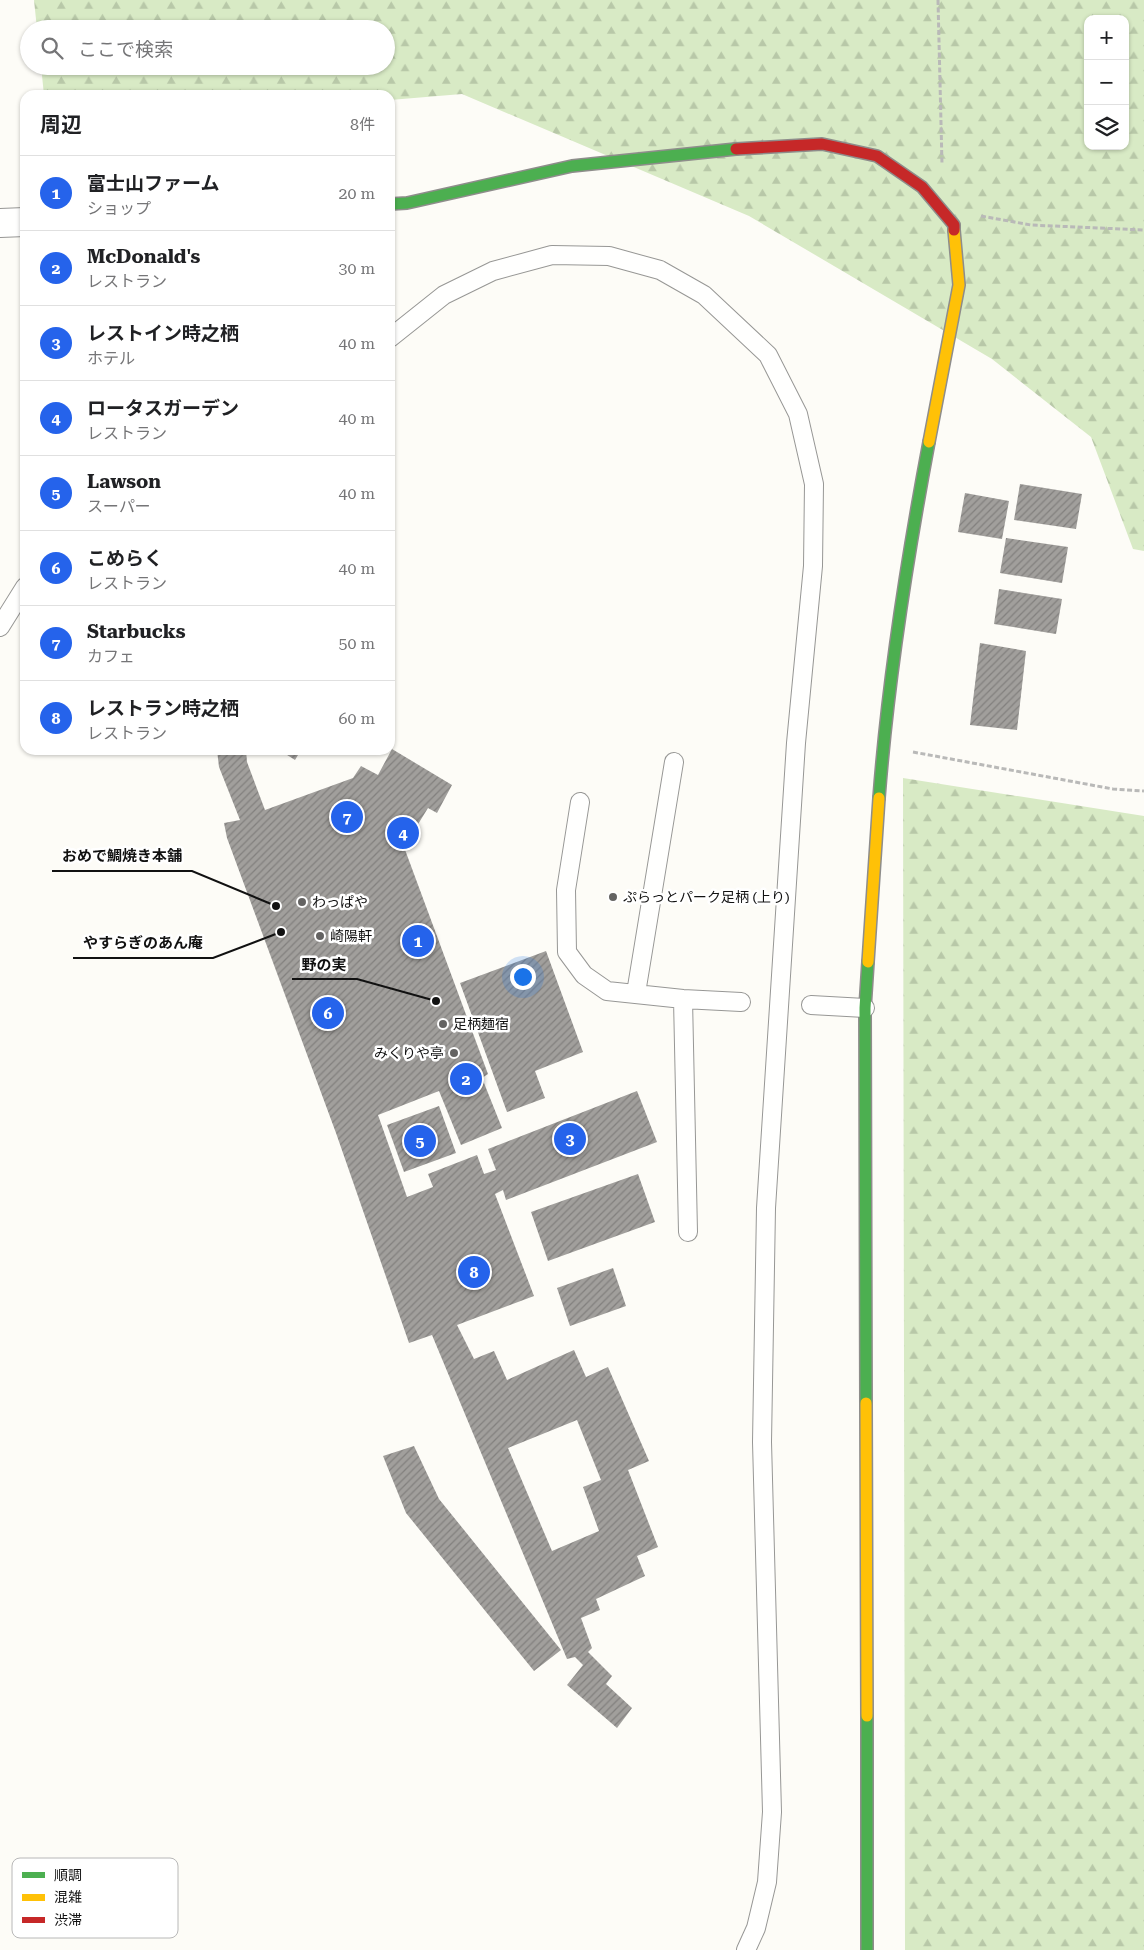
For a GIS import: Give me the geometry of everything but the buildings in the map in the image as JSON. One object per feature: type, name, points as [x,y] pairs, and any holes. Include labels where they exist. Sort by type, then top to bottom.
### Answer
[{"type":"street","points":[[395,204],[407,203],[572,166],[733,149],[822,144],[877,156],[922,187],[943,210],[954,226],[959,285],[915,517],[883,747],[864,1008],[867,1950]]},
{"type":"street","points":[[0,223],[20,222]]},
{"type":"lane","points":[[395,334],[444,295],[493,271],[552,255],[609,256],[660,270],[704,295],[768,356],[798,414],[814,484],[812,566],[794,763],[766,1208],[762,1442],[772,1812],[767,1882],[756,1928],[746,1950]]},
{"type":"lane","points":[[0,627],[20,595]]},
{"type":"lane","points":[[636,993],[674,762]]},
{"type":"lane","points":[[580,802],[566,890],[567,952],[584,975],[607,991],[683,999],[741,1002]]},
{"type":"lane","points":[[683,999],[688,1232]]},
{"type":"lane","points":[[811,1005],[864,1008]]},
{"type":"path","points":[[938,0],[943,210],[1031,225],[1144,230]]},
{"type":"path","points":[[883,747],[1113,789],[1144,791]]},
{"type":"green space","points":[[34,0],[1144,0],[1144,551],[1133,549],[1091,437],[992,359],[749,216],[462,94],[395,100],[395,90],[43,90],[42,75],[395,75],[395,20],[36,20]]},
{"type":"green space","points":[[903,778],[1144,816],[1144,1950],[905,1950]]},
{"type":"traffic: fast","points":[[395,204],[407,203],[572,166],[736,149]]},
{"type":"traffic: fast","points":[[879,798],[899,619],[929,442]]},
{"type":"traffic: fast","points":[[866,1403],[865,1008],[868,962]]},
{"type":"traffic: fast","points":[[867,1716],[867,1950]]},
{"type":"traffic: slow","points":[[929,442],[959,285],[954,230]]},
{"type":"traffic: slow","points":[[868,962],[879,798]]},
{"type":"traffic: slow","points":[[866,1403],[867,1716]]},
{"type":"traffic: jam","points":[[736,149],[822,144],[877,156],[922,187],[954,225],[954,230]]},
{"type":"place","name":"Starbucks","points":[[347,817]]},
{"type":"place","name":"ロータスガーデン","points":[[403,833]]},
{"type":"place","name":"ぷらっとパーク足柄 (上り)","points":[[613,897]]},
{"type":"place","name":"わっぱや","points":[[302,902]]},
{"type":"place","name":"おめで鯛焼き本舗","points":[[276,906]]},
{"type":"place","name":"やすらぎのあん庵","points":[[281,932]]},
{"type":"place","name":"崎陽軒","points":[[320,936]]},
{"type":"place","name":"富士山ファーム","points":[[418,941]]},
{"type":"place","name":"野の実","points":[[436,1001]]},
{"type":"place","name":"こめらく","points":[[328,1013]]},
{"type":"place","name":"足柄麺宿","points":[[443,1024]]},
{"type":"place","name":"みくりや亭","points":[[454,1053]]},
{"type":"place","name":"McDonald's","points":[[466,1079]]},
{"type":"place","name":"レストイン時之栖","points":[[570,1139]]},
{"type":"place","name":"Lawson","points":[[420,1141]]},
{"type":"place","name":"レストラン時之栖","points":[[474,1272]]}]
